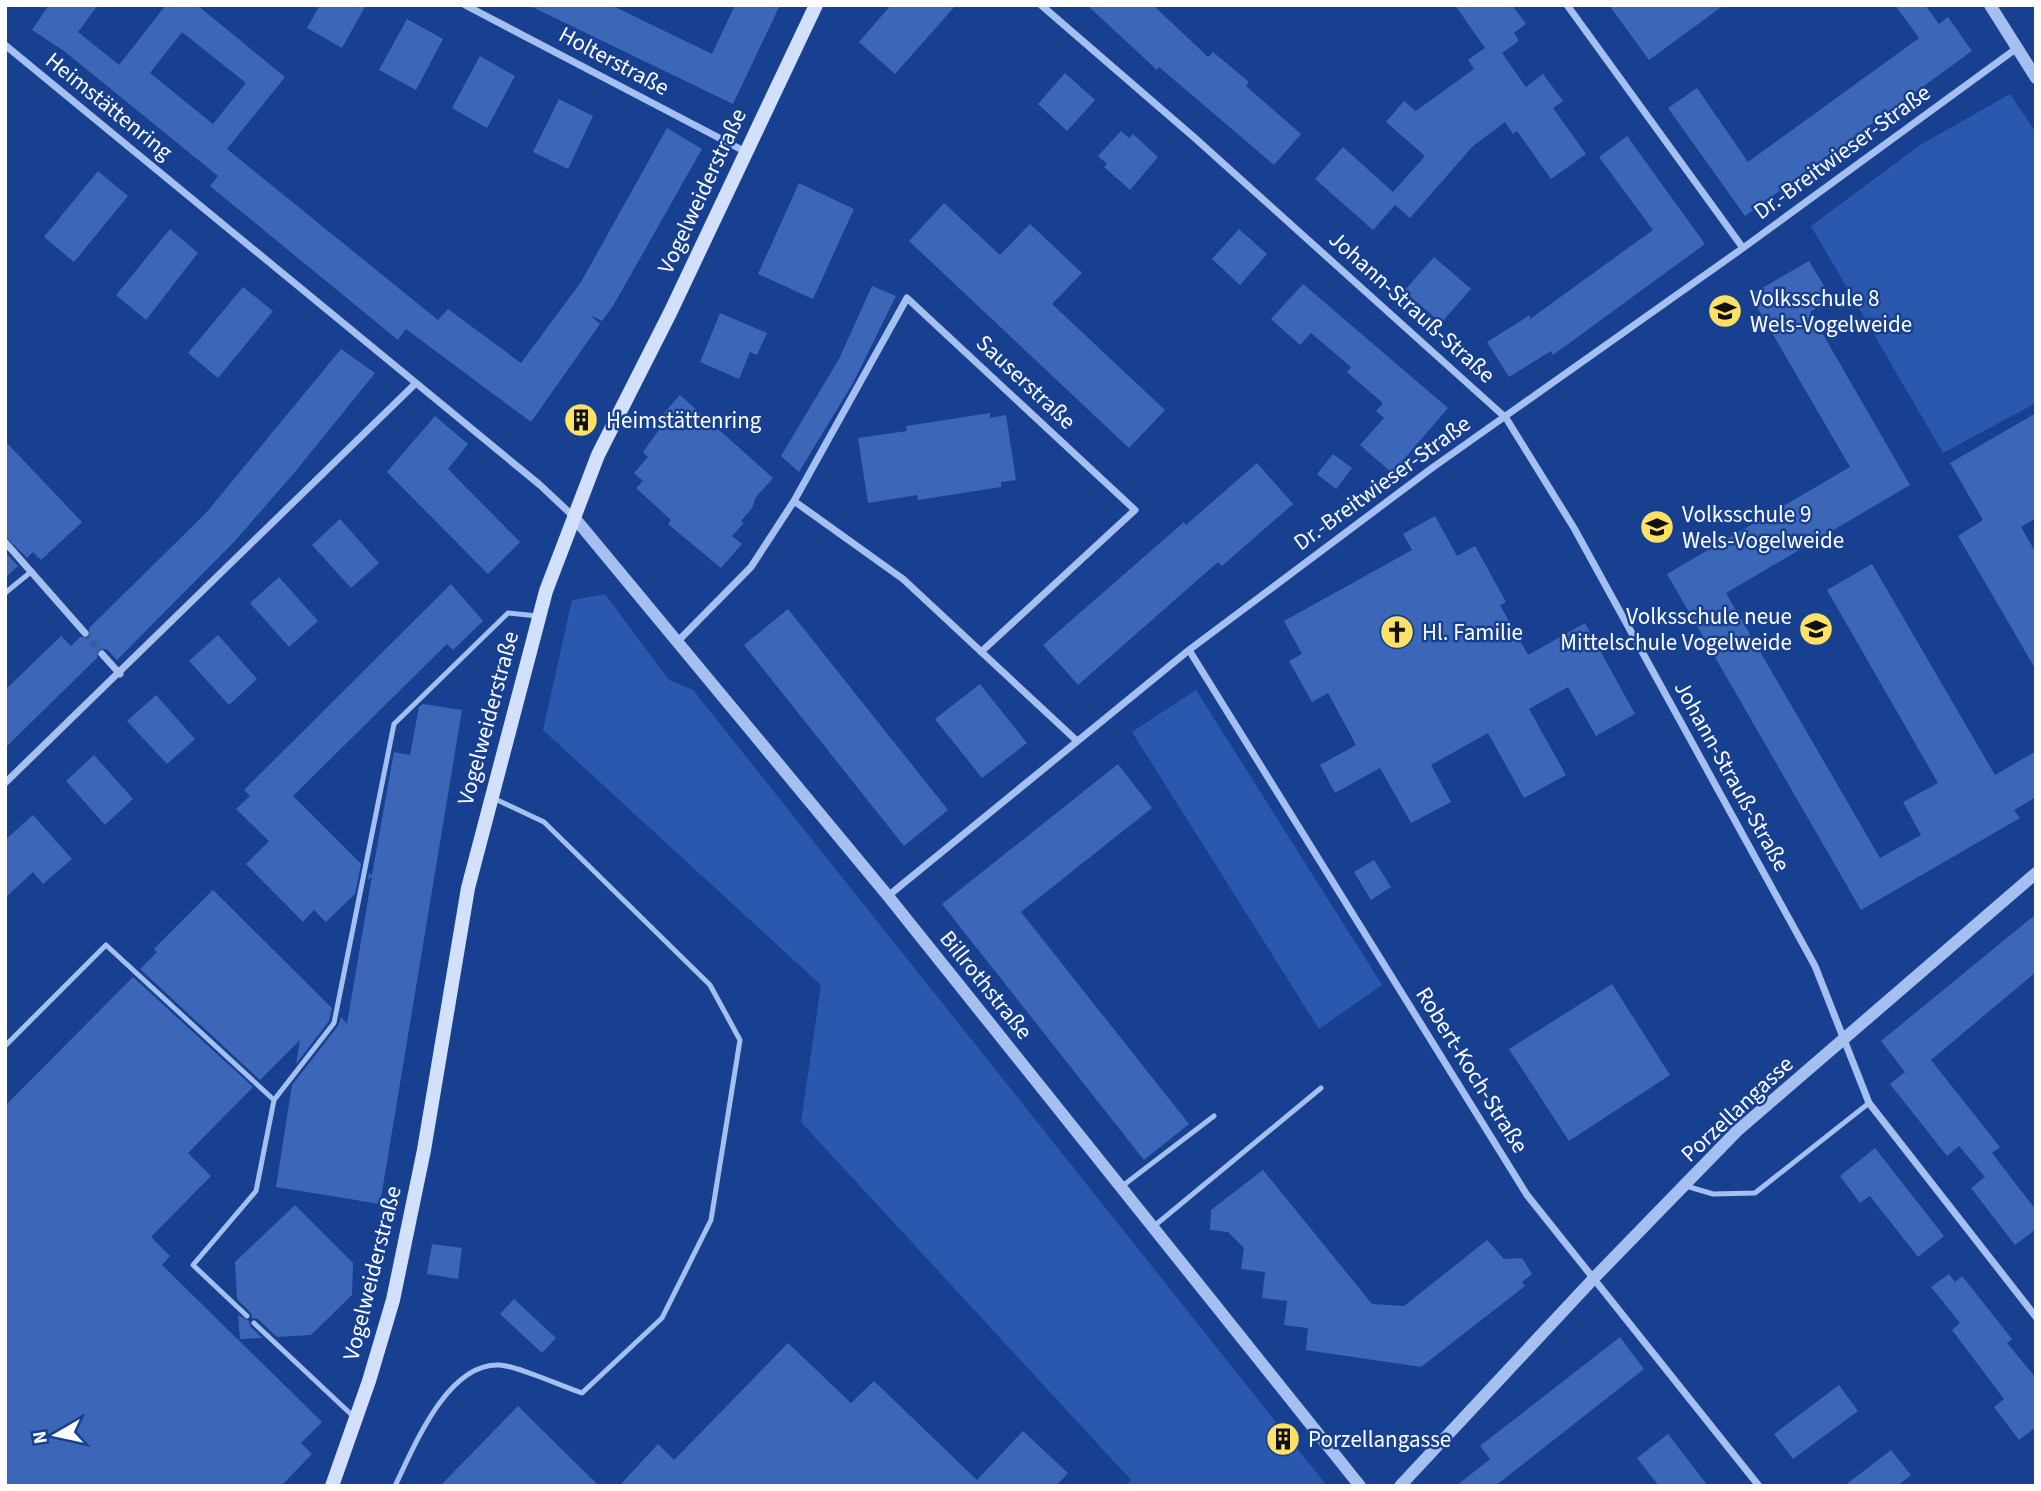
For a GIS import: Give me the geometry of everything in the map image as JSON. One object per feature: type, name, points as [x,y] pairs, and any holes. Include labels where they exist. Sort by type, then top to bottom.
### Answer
[{"type":"main road","name":"Vogelweiderstraße","points":[[332,1486],[356,1419],[396,1286],[424,1150],[461,927],[490,797],[539,616],[573,516],[598,455],[670,313],[816,5]]},
{"type":"street","name":"Holterstraße","points":[[465,5],[746,152]]},
{"type":"street","name":"Johann-Strauß-Straße","points":[[1041,5],[1196,139],[1506,418],[1574,528],[1815,966],[1842,1040],[1870,1103],[2036,1317]]},
{"type":"street","points":[[1567,5],[1744,248]]},
{"type":"street","points":[[1990,5],[2036,78]]},
{"type":"street","name":"Heimstättenring","points":[[5,45],[416,383],[573,516]]},
{"type":"street","name":"Dr.-Breitwieser-Straße","points":[[888,896],[1189,650],[1432,468],[1744,248],[2017,48]]},
{"type":"street","name":"Sauserstraße","points":[[679,640],[751,567],[794,500],[907,298],[1135,510],[981,652]]},
{"type":"street","points":[[5,783],[416,383]]},
{"type":"street","points":[[794,500],[902,579],[1076,740]]},
{"type":"street","name":"Billrothstraße","points":[[573,516],[679,640],[888,896],[1360,1486]]},
{"type":"street","points":[[5,541],[85,633]]},
{"type":"street","name":"Robert-Koch-Straße","points":[[1189,650],[1527,1195],[1759,1486]]},
{"type":"street","points":[[103,654],[120,674]]},
{"type":"street","name":"Porzellangasse","points":[[1399,1486],[1595,1277],[1737,1132],[2036,873]]},
{"type":"lane","points":[[5,593],[32,571]]},
{"type":"lane","points":[[247,1316],[193,1265],[256,1191],[274,1100],[334,1023],[394,724],[508,613],[539,616]]},
{"type":"lane","points":[[395,1486],[427,1421],[465,1374],[499,1365],[582,1392],[662,1318],[711,1220],[740,1040],[710,985],[544,822],[490,797]]},
{"type":"lane","points":[[5,1046],[106,945],[274,1100]]},
{"type":"lane","points":[[1153,1227],[1321,1088]]},
{"type":"lane","points":[[1686,1186],[1713,1194],[1755,1193],[1870,1103]]},
{"type":"lane","points":[[1121,1186],[1214,1115]]},
{"type":"lane","points":[[254,1323],[356,1419]]},
{"type":"shaded area","points":[[2010,94],[2036,133],[2036,403],[1943,453],[1811,226],[1920,145]]},
{"type":"shaded area","points":[[605,594],[669,680],[693,690],[1327,1486],[1125,1486],[1131,1480],[801,1122],[821,985],[543,730],[572,600]]},
{"type":"shaded area","points":[[1196,690],[1382,985],[1319,1029],[1132,732]]},
{"type":"building","points":[[49,5],[98,5],[78,32],[119,65],[166,5],[197,5],[285,77],[227,149],[438,320],[448,309],[521,363],[581,282],[667,128],[702,149],[613,306],[602,321],[590,315],[600,324],[531,422],[406,329],[398,340],[210,186],[218,176],[64,51],[32,30]],"holes":[[[182,32],[246,83],[213,124],[150,73]]]},
{"type":"building","points":[[320,5],[366,5],[342,48],[307,28]]},
{"type":"building","points":[[528,5],[611,5],[712,54],[735,5],[780,5],[733,104]]},
{"type":"building","points":[[891,5],[956,5],[895,74],[859,42]]},
{"type":"building","points":[[1087,5],[1153,5],[1208,57],[1213,52],[1249,82],[1246,86],[1301,134],[1274,165],[1159,67],[1157,70]]},
{"type":"building","points":[[1455,5],[1512,5],[1526,24],[1514,33],[1519,41],[1502,53],[1526,87],[1543,74],[1563,101],[1553,108],[1586,154],[1551,179],[1517,131],[1513,134],[1505,122],[1473,146],[1410,218],[1395,205],[1373,230],[1315,179],[1343,147],[1393,192],[1425,156],[1386,122],[1404,101],[1416,111],[1474,69],[1468,60],[1485,48]]},
{"type":"building","points":[[1609,5],[1724,5],[1649,60]]},
{"type":"building","points":[[1895,5],[1925,5],[1939,24],[1948,17],[1972,51],[1745,216],[1668,108],[1697,88],[1748,162],[1919,38]]},
{"type":"building","points":[[407,19],[443,39],[416,90],[379,70]]},
{"type":"building","points":[[480,56],[515,76],[487,128],[452,108]]},
{"type":"building","points":[[1065,73],[1095,100],[1067,131],[1038,104]]},
{"type":"building","points":[[559,99],[593,116],[568,169],[533,152]]},
{"type":"building","points":[[1121,131],[1129,138],[1133,134],[1158,157],[1130,190],[1104,167],[1107,164],[1098,156]]},
{"type":"building","points":[[1627,136],[1705,244],[1553,355],[1551,351],[1509,377],[1487,342],[1530,315],[1530,319],[1653,230],[1599,157]]},
{"type":"building","points":[[98,171],[128,196],[74,262],[44,237]]},
{"type":"building","points":[[799,183],[854,209],[813,299],[758,274]]},
{"type":"building","points":[[944,203],[1000,255],[1030,224],[1082,273],[1052,304],[1165,410],[1129,448],[909,241]]},
{"type":"building","points":[[170,229],[198,253],[146,320],[116,295]]},
{"type":"building","points":[[1239,229],[1267,254],[1240,285],[1212,259]]},
{"type":"building","points":[[1434,257],[1471,289],[1441,323],[1404,291]]},
{"type":"building","points":[[1809,261],[1832,299],[1810,312],[1910,485],[1726,593],[1880,858],[1921,835],[1903,802],[1938,783],[1827,590],[1872,564],[1995,775],[2036,751],[2036,797],[2014,810],[2020,818],[1861,910],[1667,574],[1850,467],[1750,295]]},
{"type":"building","points":[[1303,284],[1448,408],[1392,473],[1360,445],[1384,418],[1376,411],[1383,403],[1347,372],[1351,367],[1311,333],[1300,345],[1271,319]]},
{"type":"building","points":[[872,286],[896,296],[853,383],[799,472],[781,456],[839,359]]},
{"type":"building","points":[[243,287],[273,311],[218,378],[188,353]]},
{"type":"building","points":[[720,313],[767,333],[757,355],[750,352],[739,379],[700,362]]},
{"type":"building","points":[[341,349],[375,373],[295,472],[234,542],[117,660],[107,649],[98,649],[97,658],[5,748],[5,690],[61,636],[71,646],[80,637],[89,637],[89,628],[206,513]]},
{"type":"building","points":[[680,395],[773,478],[756,497],[752,508],[741,521],[744,523],[732,536],[742,544],[721,568],[668,524],[671,520],[636,488],[643,481],[634,473],[648,457],[643,452],[669,416],[664,413]]},
{"type":"building","points":[[990,413],[990,418],[1006,415],[1016,480],[1001,482],[1001,487],[918,500],[917,495],[868,503],[858,438],[907,431],[906,426]]},
{"type":"building","points":[[2036,413],[2036,518],[2021,527],[2036,553],[2036,670],[1958,536],[1983,520],[1950,463]]},
{"type":"building","points":[[435,416],[468,444],[448,469],[520,542],[488,574],[387,472]]},
{"type":"building","points":[[5,441],[82,522],[41,560],[33,552],[27,558],[5,536]]},
{"type":"building","points":[[1333,454],[1352,468],[1336,489],[1317,474]]},
{"type":"building","points":[[1257,463],[1293,504],[1222,566],[1218,562],[1078,685],[1043,645],[1184,522],[1186,525]]},
{"type":"building","points":[[1435,516],[1457,556],[1475,546],[1506,602],[1500,605],[1528,655],[1585,623],[1635,714],[1596,736],[1568,687],[1529,709],[1566,775],[1524,798],[1488,733],[1431,765],[1451,802],[1411,823],[1380,768],[1335,793],[1320,765],[1356,745],[1328,693],[1312,702],[1289,661],[1302,654],[1284,621],[1412,550],[1403,534]]},
{"type":"building","points":[[340,519],[379,563],[351,588],[312,545]]},
{"type":"building","points":[[5,552],[18,566],[5,578]]},
{"type":"building","points":[[279,577],[318,621],[289,647],[250,603]]},
{"type":"building","points":[[451,584],[483,621],[453,650],[447,644],[293,796],[361,864],[355,894],[326,922],[314,910],[303,922],[246,864],[269,841],[236,809],[250,796],[244,790]]},
{"type":"building","points":[[788,609],[948,810],[904,846],[744,645]]},
{"type":"building","points":[[218,635],[257,679],[229,705],[189,661]]},
{"type":"building","points":[[980,684],[1027,743],[982,778],[935,719]]},
{"type":"building","points":[[156,695],[195,739],[167,764],[127,721]]},
{"type":"building","points":[[423,704],[462,710],[380,1204],[276,1187],[292,1085],[338,1026],[341,1017],[347,1024],[372,876],[368,880],[369,873],[372,875],[394,752],[410,755],[419,707]]},
{"type":"building","points":[[94,755],[133,799],[105,825],[66,781]]},
{"type":"building","points":[[1118,764],[1152,808],[1021,912],[1189,1124],[1144,1160],[942,904]]},
{"type":"building","points":[[33,815],[72,859],[43,884],[33,872],[5,898],[5,840]]},
{"type":"building","points":[[1374,860],[1391,887],[1371,900],[1354,872]]},
{"type":"building","points":[[213,890],[332,1008],[329,1021],[296,1064],[300,1040],[260,1080],[140,969],[157,952],[154,949]]},
{"type":"building","points":[[2036,914],[2036,972],[1931,1060],[2000,1147],[1992,1153],[2036,1210],[2036,1229],[2015,1245],[1971,1188],[1985,1177],[1959,1146],[1947,1156],[1890,1084],[1905,1072],[1881,1041]]},
{"type":"building","points":[[133,977],[253,1087],[188,1153],[211,1176],[151,1237],[170,1256],[162,1265],[322,1422],[301,1443],[312,1454],[281,1486],[5,1486],[5,1106]]},
{"type":"building","points":[[1612,984],[1670,1075],[1569,1141],[1509,1049]]},
{"type":"building","points":[[1875,1148],[1944,1236],[1918,1257],[1870,1196],[1860,1203],[1840,1176]]},
{"type":"building","points":[[1263,1170],[1372,1304],[1404,1306],[1487,1240],[1504,1259],[1522,1258],[1532,1274],[1522,1282],[1525,1286],[1421,1367],[1306,1350],[1308,1328],[1284,1325],[1287,1301],[1262,1298],[1265,1272],[1241,1269],[1244,1248],[1228,1232],[1210,1230],[1211,1210]]},
{"type":"building","points":[[295,1205],[353,1263],[352,1295],[311,1335],[277,1337],[258,1319],[252,1318],[251,1313],[237,1299],[235,1262]]},
{"type":"building","points":[[432,1244],[462,1248],[458,1279],[427,1274]]},
{"type":"building","points":[[1949,1274],[1955,1282],[1962,1276],[2012,1339],[2007,1343],[2036,1378],[2036,1427],[2019,1440],[1994,1407],[2004,1399],[1952,1330],[1960,1323],[1931,1287]]},
{"type":"building","points":[[514,1299],[556,1338],[542,1353],[500,1314]]},
{"type":"building","points":[[238,1315],[249,1321],[250,1326],[262,1338],[240,1339]]},
{"type":"building","points":[[1620,1337],[1644,1369],[1495,1486],[1456,1486],[1490,1459],[1480,1446]]},
{"type":"building","points":[[788,1343],[851,1403],[874,1381],[977,1480],[1023,1431],[1068,1473],[1056,1486],[619,1486],[658,1444],[674,1460]]},
{"type":"building","points":[[1839,1385],[1858,1411],[1793,1459],[1774,1434]]},
{"type":"building","points":[[518,1406],[599,1486],[440,1486]]},
{"type":"building","points":[[1668,1434],[1708,1486],[1659,1486],[1637,1458]]},
{"type":"building","points":[[1891,1450],[1911,1475],[1897,1486],[1844,1486]]},
{"type":"tunnel","points":[[85,633],[102,654]]},
{"type":"place","name":"Volksschule 8 Wels-Vogelweide","points":[[1725,311]]},
{"type":"place","name":"Heimstättenring","points":[[581,420]]},
{"type":"place","name":"Volksschule 9 Wels-Vogelweide","points":[[1657,527]]},
{"type":"place","name":"Volksschule neue Mittelschule Vogelweide","points":[[1816,629]]},
{"type":"place","name":"Hl. Familie","points":[[1397,632]]},
{"type":"place","name":"Porzellangasse","points":[[1283,1439]]}]
